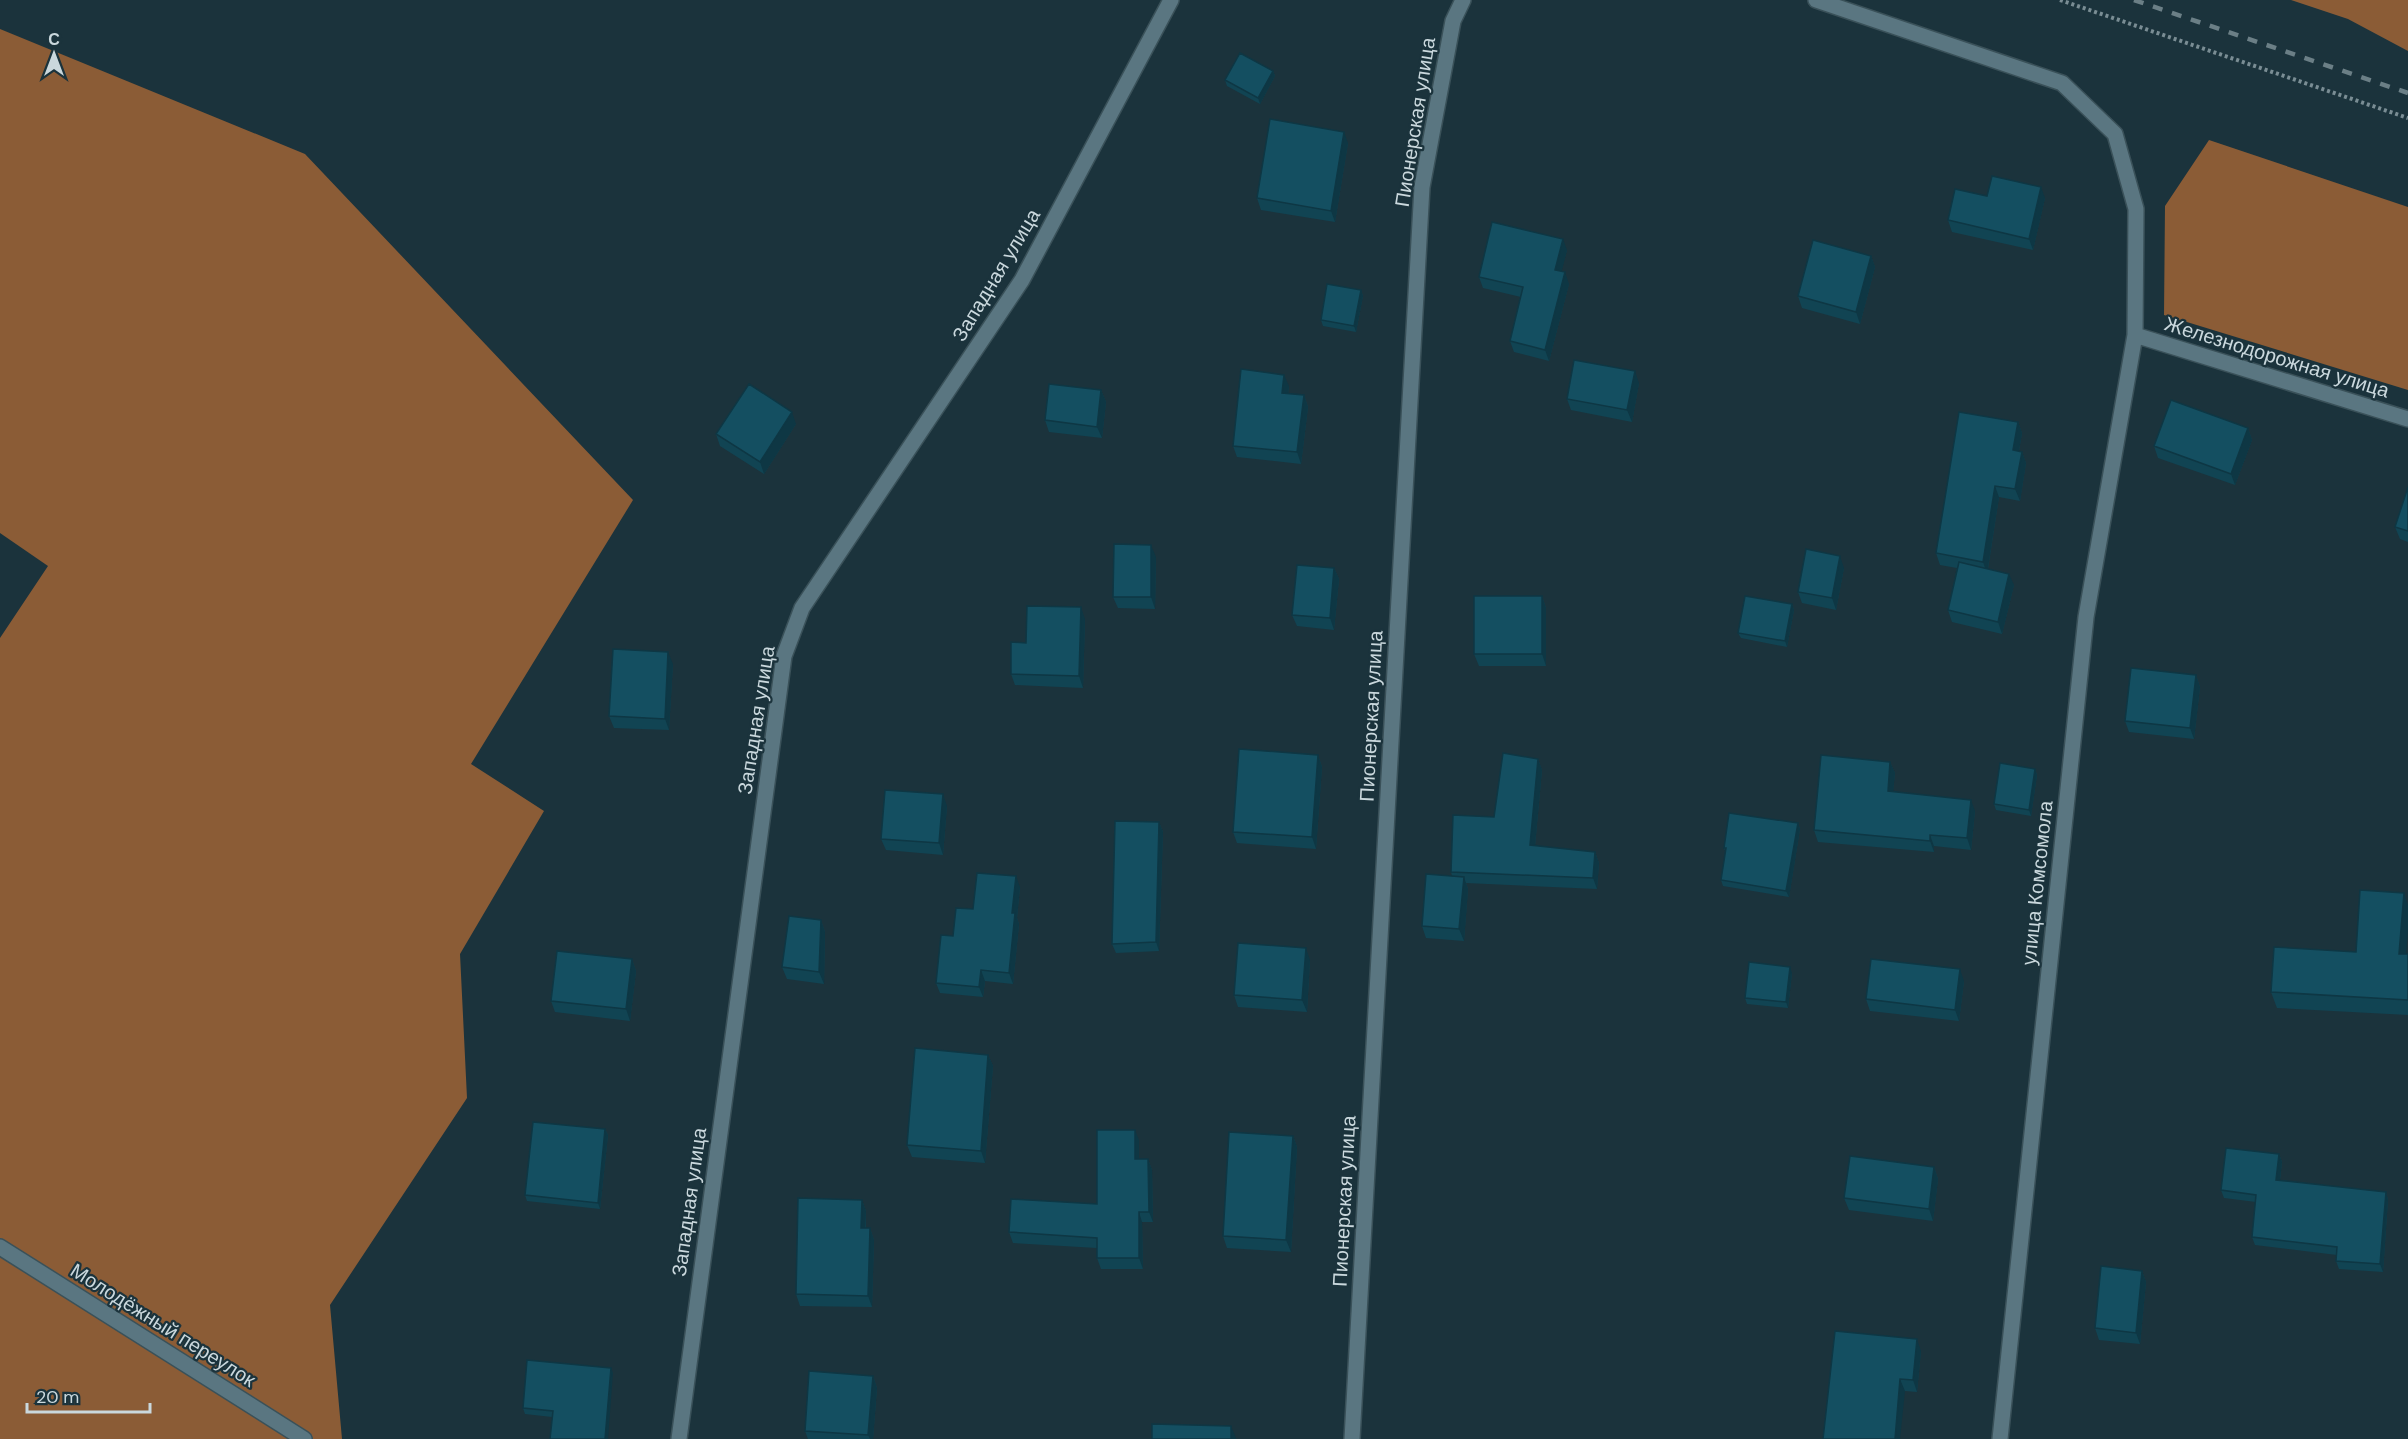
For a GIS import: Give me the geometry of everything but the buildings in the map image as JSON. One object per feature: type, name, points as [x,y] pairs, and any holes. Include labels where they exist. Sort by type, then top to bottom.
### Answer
[{"type":"street","name":"Западная улица","points":[[679,1439],[784,656],[802,609],[1022,280],[1171,0]]},
{"type":"street","name":"Пионерская улица","points":[[1352,1439],[1422,187],[1453,21],[1463,0]]},
{"type":"street","name":"улица Комсомола","points":[[1816,0],[2062,83],[2115,134],[2136,209],[2134,335],[2086,617],[2000,1439]]},
{"type":"street","name":"Железнодорожная улица","points":[[2134,335],[2408,419]]},
{"type":"street","name":"Молодёжный переулок","points":[[0,1247],[304,1439]]},
{"type":"path","points":[[2060,0],[2408,118]]},
{"type":"shaded area","points":[[2291,0],[2408,0],[2408,51],[2348,19]]},
{"type":"shaded area","points":[[0,29],[305,154],[633,500],[471,764],[544,811],[460,954],[467,1098],[330,1305],[342,1439],[0,1439],[0,638],[48,566],[0,533]]},
{"type":"shaded area","points":[[2209,140],[2408,207],[2408,390],[2164,315],[2165,206]]},
{"type":"railway","points":[[2134,0],[2408,93]]}]
